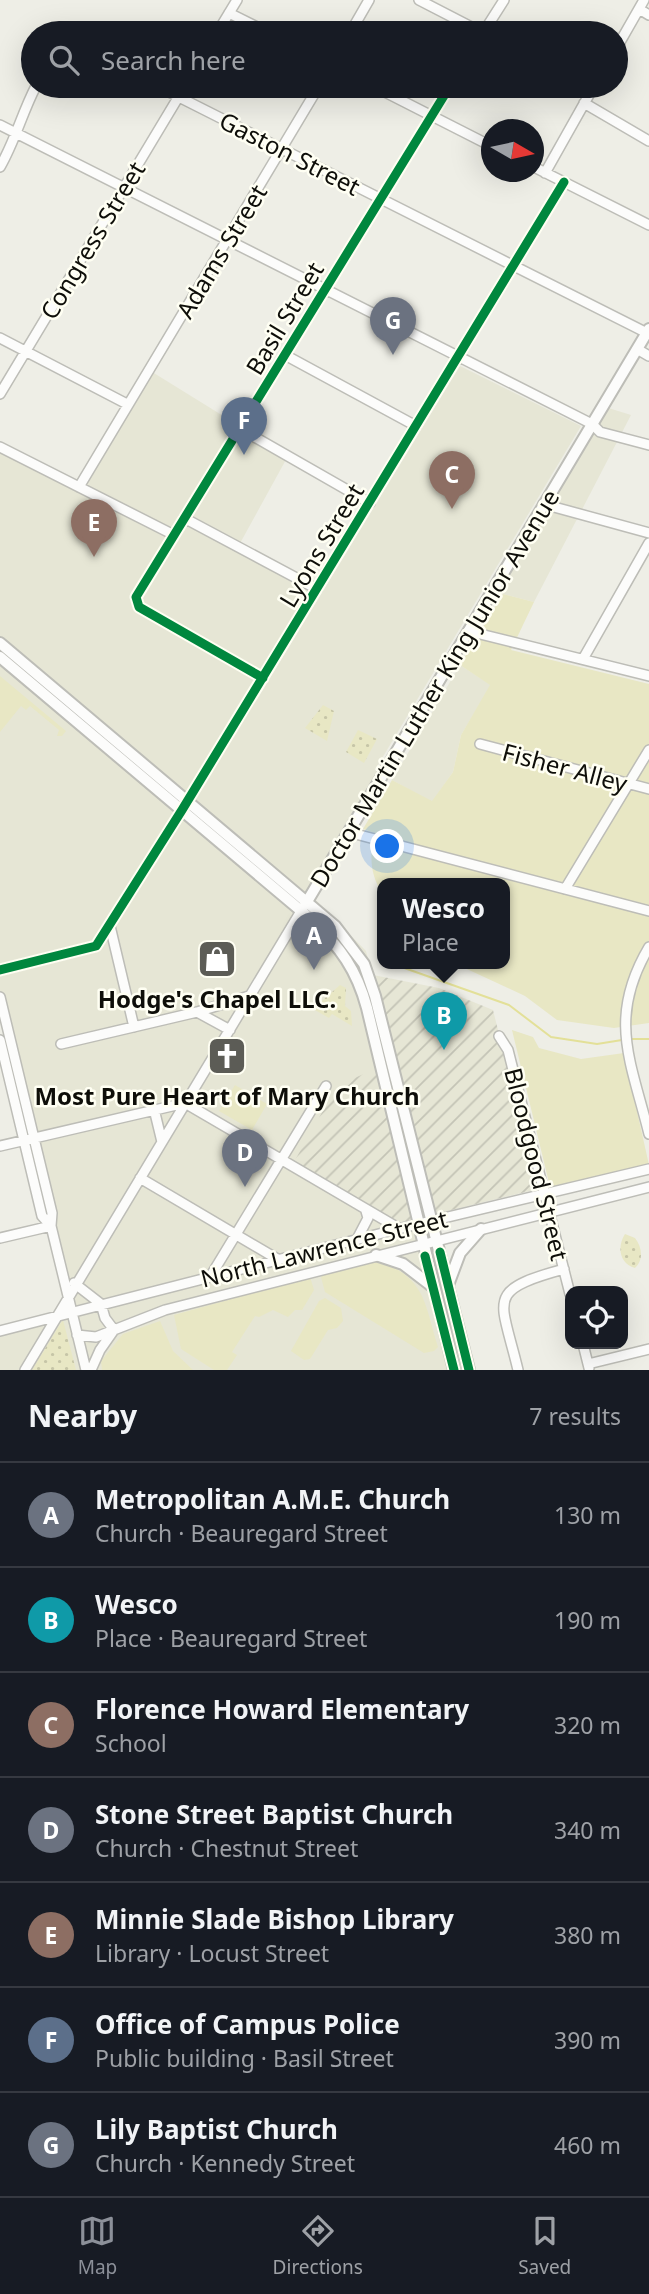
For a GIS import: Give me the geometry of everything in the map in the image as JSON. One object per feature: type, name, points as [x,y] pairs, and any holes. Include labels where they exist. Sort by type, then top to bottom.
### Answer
[{"type":"main road","name":"Doctor Martin Luther King Junior Avenue","points":[[304,906],[648,331]]},
{"type":"main road","points":[[0,643],[185,806]]},
{"type":"main road","points":[[0,657],[304,906],[353,966],[361,987],[424,1223],[423,1243],[454,1370]]},
{"type":"main road","points":[[424,1223],[436,1240],[469,1370]]},
{"type":"main road","points":[[448,1285],[460,1253],[481,1230]]},
{"type":"main road","points":[[376,1255],[403,1264],[433,1287]]},
{"type":"street","points":[[224,21],[237,0]]},
{"type":"street","points":[[357,21],[369,0]]},
{"type":"street","points":[[419,0],[460,21]]},
{"type":"street","points":[[491,21],[504,0]]},
{"type":"street","points":[[628,28],[644,0]]},
{"type":"street","points":[[639,9],[649,15]]},
{"type":"street","points":[[229,13],[245,21]]},
{"type":"street","points":[[0,167],[14,143],[31,98]]},
{"type":"street","name":"Congress Street","points":[[0,394],[178,98]]},
{"type":"street","name":"Gaston Street","points":[[181,98],[648,331]]},
{"type":"street","name":"Adams Street","points":[[127,404],[312,98]]},
{"type":"street","points":[[397,98],[481,140]]},
{"type":"street","name":"Basil Street","points":[[263,678],[139,607],[136,597],[442,98]]},
{"type":"street","points":[[587,98],[545,173],[649,225]]},
{"type":"street","points":[[584,103],[649,141]]},
{"type":"street","points":[[0,125],[592,424],[600,432],[649,445]]},
{"type":"street","name":"Lyons Street","points":[[0,970],[96,946],[185,806],[564,182]]},
{"type":"street","points":[[0,338],[127,404],[79,487]]},
{"type":"street","points":[[637,349],[649,356]]},
{"type":"street","points":[[285,355],[416,426]]},
{"type":"street","points":[[239,428],[370,503]]},
{"type":"street","points":[[0,447],[174,535]]},
{"type":"street","points":[[543,504],[649,533]]},
{"type":"street","points":[[184,518],[317,590]]},
{"type":"street","points":[[583,659],[649,543]]},
{"type":"street","points":[[468,631],[649,676]]},
{"type":"street","name":"Fisher Alley","points":[[481,744],[649,789]]},
{"type":"street","points":[[565,889],[649,750]]},
{"type":"street","points":[[348,832],[649,911]]},
{"type":"street","name":"Doctor Martin Luther King Junior Avenue","points":[[25,1370],[304,906]]},
{"type":"street","points":[[110,926],[134,1027]]},
{"type":"street","points":[[649,947],[636,968],[626,995],[624,1032],[649,1134]]},
{"type":"street","points":[[61,1044],[197,1012],[249,996]]},
{"type":"street","points":[[0,997],[6,1059]]},
{"type":"street","points":[[197,1012],[230,1030]]},
{"type":"street","name":"Bloodgood Street","points":[[499,1036],[508,1050],[568,1286]]},
{"type":"street","points":[[0,1040],[29,1139],[43,1216],[51,1226],[86,1370]]},
{"type":"street","points":[[210,1277],[326,1086]]},
{"type":"street","points":[[0,1146],[185,1103],[366,1211],[400,1228]]},
{"type":"street","points":[[154,1109],[162,1142]]},
{"type":"street","name":"North Lawrence Street","points":[[0,1331],[400,1228],[649,1169]]},
{"type":"street","points":[[140,1178],[279,1260]]},
{"type":"street","name":"North Lawrence Street","points":[[77,1335],[96,1338],[165,1310],[649,1187]]},
{"type":"street","points":[[356,1241],[368,1218],[366,1211]]},
{"type":"street","points":[[0,1238],[51,1226]]},
{"type":"street","points":[[518,1370],[502,1305],[506,1294],[524,1280],[564,1269]]},
{"type":"street","points":[[63,1276],[101,1304],[105,1318],[114,1330],[91,1370]]},
{"type":"street","points":[[584,1349],[589,1367],[649,1349]]},
{"type":"shaded area","points":[[460,366],[581,426],[375,770],[382,775],[311,895],[366,951],[397,1070],[398,1223],[424,1218],[462,1370],[0,1370],[0,1328],[54,1316],[63,1300],[0,1019],[0,447],[79,487],[149,370],[288,456],[238,547],[317,589],[252,698],[256,701]]},
{"type":"shaded area","points":[[605,407],[631,415],[534,602],[495,592]]},
{"type":"shaded area","points":[[460,665],[491,685],[461,735],[453,772],[432,802],[392,780]]},
{"type":"shaded area","points":[[373,975],[439,988],[493,1010],[538,1189],[398,1223],[294,1162],[337,1086],[368,1072],[397,1070]]},
{"type":"green space","points":[[503,594],[534,602],[511,650],[649,684],[649,1023],[614,1028],[557,1020],[525,996],[467,969],[510,969],[510,878],[377,878],[377,884],[371,857],[374,833],[363,829],[392,780],[432,801],[453,772],[461,735],[490,685],[460,665]]},
{"type":"green space","points":[[0,676],[66,731],[62,736],[57,736],[59,730],[30,706],[26,710],[21,706],[0,732]]},
{"type":"green space","points":[[323,705],[334,711],[327,741],[305,728]]},
{"type":"green space","points":[[358,730],[377,739],[364,763],[346,752]]},
{"type":"green space","points":[[340,985],[346,988],[345,1006],[351,1011],[352,1026],[332,1014],[329,1018],[313,1009]]},
{"type":"green space","points":[[512,1030],[533,1037],[539,1048],[581,1059],[624,1053],[649,1165],[550,1187]]},
{"type":"green space","points":[[235,1085],[267,1104],[252,1130],[219,1111]]},
{"type":"green space","points":[[625,1234],[635,1238],[639,1245],[641,1257],[635,1268],[626,1263],[621,1254]]},
{"type":"green space","points":[[377,1260],[405,1275],[421,1293],[438,1347],[434,1351],[424,1353],[325,1292],[321,1277],[325,1273]]},
{"type":"green space","points":[[310,1277],[314,1290],[302,1310],[295,1310],[288,1317],[273,1310],[259,1317],[255,1316],[232,1352],[237,1355],[227,1370],[214,1370],[181,1349],[174,1315]]},
{"type":"green space","points":[[325,1298],[341,1308],[343,1321],[337,1328],[328,1330],[310,1359],[304,1360],[291,1351],[319,1301]]},
{"type":"green space","points":[[62,1321],[76,1370],[32,1370]]},
{"type":"green space","points":[[160,1321],[173,1351],[193,1370],[102,1370],[101,1361],[123,1334]]},
{"type":"waterway","points":[[407,969],[509,1005],[551,1037],[597,1044],[622,1040]]},
{"type":"waterway","points":[[631,1039],[649,1039]]},
{"type":"cycle path","points":[[263,678],[139,607],[136,597],[443,98]]},
{"type":"cycle path","points":[[0,970],[96,946],[182,810],[564,182]]},
{"type":"cycle path","points":[[440,1252],[469,1370]]},
{"type":"cycle path","points":[[425,1256],[454,1370]]},
{"type":"place","name":"Lily Baptist Church","points":[[393,355]]},
{"type":"place","name":"Office of Campus Police","points":[[244,455]]},
{"type":"place","name":"Florence Howard Elementary","points":[[452,509]]},
{"type":"place","name":"Minnie Slade Bishop Library","points":[[94,557]]},
{"type":"place","name":"Hodge's Chapel LLC.","points":[[217,959]]},
{"type":"place","name":"Metropolitan A.M.E. Church","points":[[314,970]]},
{"type":"place","name":"Wesco","points":[[444,1050]]},
{"type":"place","name":"Most Pure Heart of Mary Church","points":[[227,1056]]},
{"type":"place","name":"Stone Street Baptist Church","points":[[245,1187]]}]
